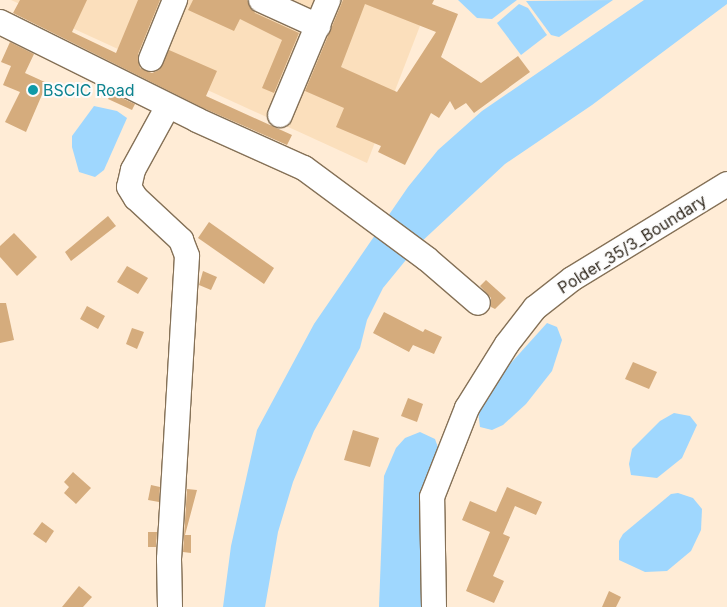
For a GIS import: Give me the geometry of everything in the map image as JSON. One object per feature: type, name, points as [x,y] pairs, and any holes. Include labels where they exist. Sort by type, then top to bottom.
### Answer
[{"type":"street","points":[[151,59],[175,0]]},
{"type":"street","points":[[261,0],[318,26]]},
{"type":"street","points":[[280,115],[328,0]]},
{"type":"street","points":[[0,22],[168,106],[304,168],[427,259],[478,303]]},
{"type":"street","points":[[168,106],[133,170],[129,187],[136,198],[181,240],[187,256],[169,560],[170,607]]},
{"type":"street","name":"Polder_35/3_Boundary","points":[[434,607],[432,497],[467,408],[507,344],[535,308],[572,279],[727,184]]},
{"type":"shaded area","points":[[11,0],[430,0],[367,163]]},
{"type":"water","points":[[458,0],[517,0],[492,19],[477,18]]},
{"type":"water","points":[[613,0],[559,37],[551,35],[526,1]]},
{"type":"water","points":[[644,0],[727,0],[727,4],[592,105],[505,164],[419,244],[383,288],[367,320],[360,348],[314,431],[293,482],[278,532],[265,607],[223,607],[231,546],[257,430],[314,324],[408,187],[438,150],[482,111]]},
{"type":"water","points":[[519,4],[528,8],[547,35],[521,55],[497,23]]},
{"type":"water","points":[[94,106],[117,111],[127,118],[104,170],[95,177],[79,172],[72,147],[72,136]]},
{"type":"water","points":[[547,323],[557,327],[562,340],[552,371],[526,404],[503,425],[492,430],[480,427],[478,411],[501,374]]},
{"type":"water","points":[[674,413],[690,416],[697,425],[682,458],[657,478],[631,475],[629,464],[632,449],[660,421]]},
{"type":"water","points":[[420,432],[435,439],[439,450],[421,607],[379,607],[384,476],[396,448],[405,438]]},
{"type":"water","points":[[678,493],[693,498],[702,509],[701,530],[691,551],[667,571],[645,572],[619,560],[619,541],[623,534],[671,494]]},
{"type":"building","points":[[20,0],[87,0],[72,32],[116,53],[138,0],[160,0],[138,54],[140,68],[152,73],[159,70],[169,50],[217,71],[206,96],[292,135],[287,145],[203,108],[13,13]]},
{"type":"building","points":[[193,0],[247,0],[255,13],[299,33],[274,93],[262,88],[282,40],[240,19],[234,31],[188,10]]},
{"type":"building","points":[[343,0],[434,0],[432,4],[458,14],[441,57],[481,83],[518,56],[530,72],[474,113],[466,103],[455,110],[450,101],[439,118],[431,113],[405,165],[378,152],[381,146],[336,127],[344,108],[305,91]],"holes":[[[365,4],[436,32],[397,92],[341,67]]]},
{"type":"building","points":[[10,42],[34,54],[25,73],[47,83],[26,132],[5,122],[20,92],[3,85],[11,66],[1,62]]},
{"type":"building","points":[[111,93],[135,104],[132,110],[108,99]]},
{"type":"building","points":[[108,216],[116,226],[71,261],[65,252]]},
{"type":"building","points":[[209,222],[274,268],[264,284],[198,238]]},
{"type":"building","points":[[14,233],[37,257],[17,276],[0,257],[0,246]]},
{"type":"building","points":[[127,266],[148,278],[138,294],[117,282]]},
{"type":"building","points":[[203,271],[217,277],[211,290],[199,285]]},
{"type":"building","points":[[486,280],[506,298],[495,309],[491,307],[491,298],[480,286]]},
{"type":"building","points":[[0,303],[6,303],[14,340],[0,343]]},
{"type":"building","points":[[87,306],[105,316],[98,329],[80,319]]},
{"type":"building","points":[[384,312],[423,332],[425,329],[442,337],[434,354],[413,345],[409,352],[373,333]]},
{"type":"building","points":[[132,328],[144,332],[137,349],[126,344]]},
{"type":"building","points":[[633,362],[657,372],[649,389],[625,379]]},
{"type":"building","points":[[408,398],[423,404],[417,422],[401,416]]},
{"type":"building","points":[[353,430],[379,438],[370,467],[344,460]]},
{"type":"building","points":[[73,472],[91,488],[76,504],[64,493],[69,487],[64,482]]},
{"type":"building","points":[[151,485],[160,487],[159,502],[148,500]]},
{"type":"building","points":[[507,487],[542,502],[536,515],[515,506],[503,534],[510,537],[493,576],[504,581],[494,603],[466,591],[490,532],[462,520],[470,501],[496,512]]},
{"type":"building","points":[[187,489],[197,490],[185,535],[191,535],[191,553],[183,552]]},
{"type":"building","points":[[42,522],[54,531],[46,543],[33,534]]},
{"type":"building","points":[[148,532],[157,532],[156,547],[148,547]]},
{"type":"building","points":[[79,586],[92,597],[83,607],[62,607]]},
{"type":"building","points":[[609,591],[621,597],[616,607],[602,607]]},
{"type":"place","name":"BSCIC Road","points":[[33,90]]}]
